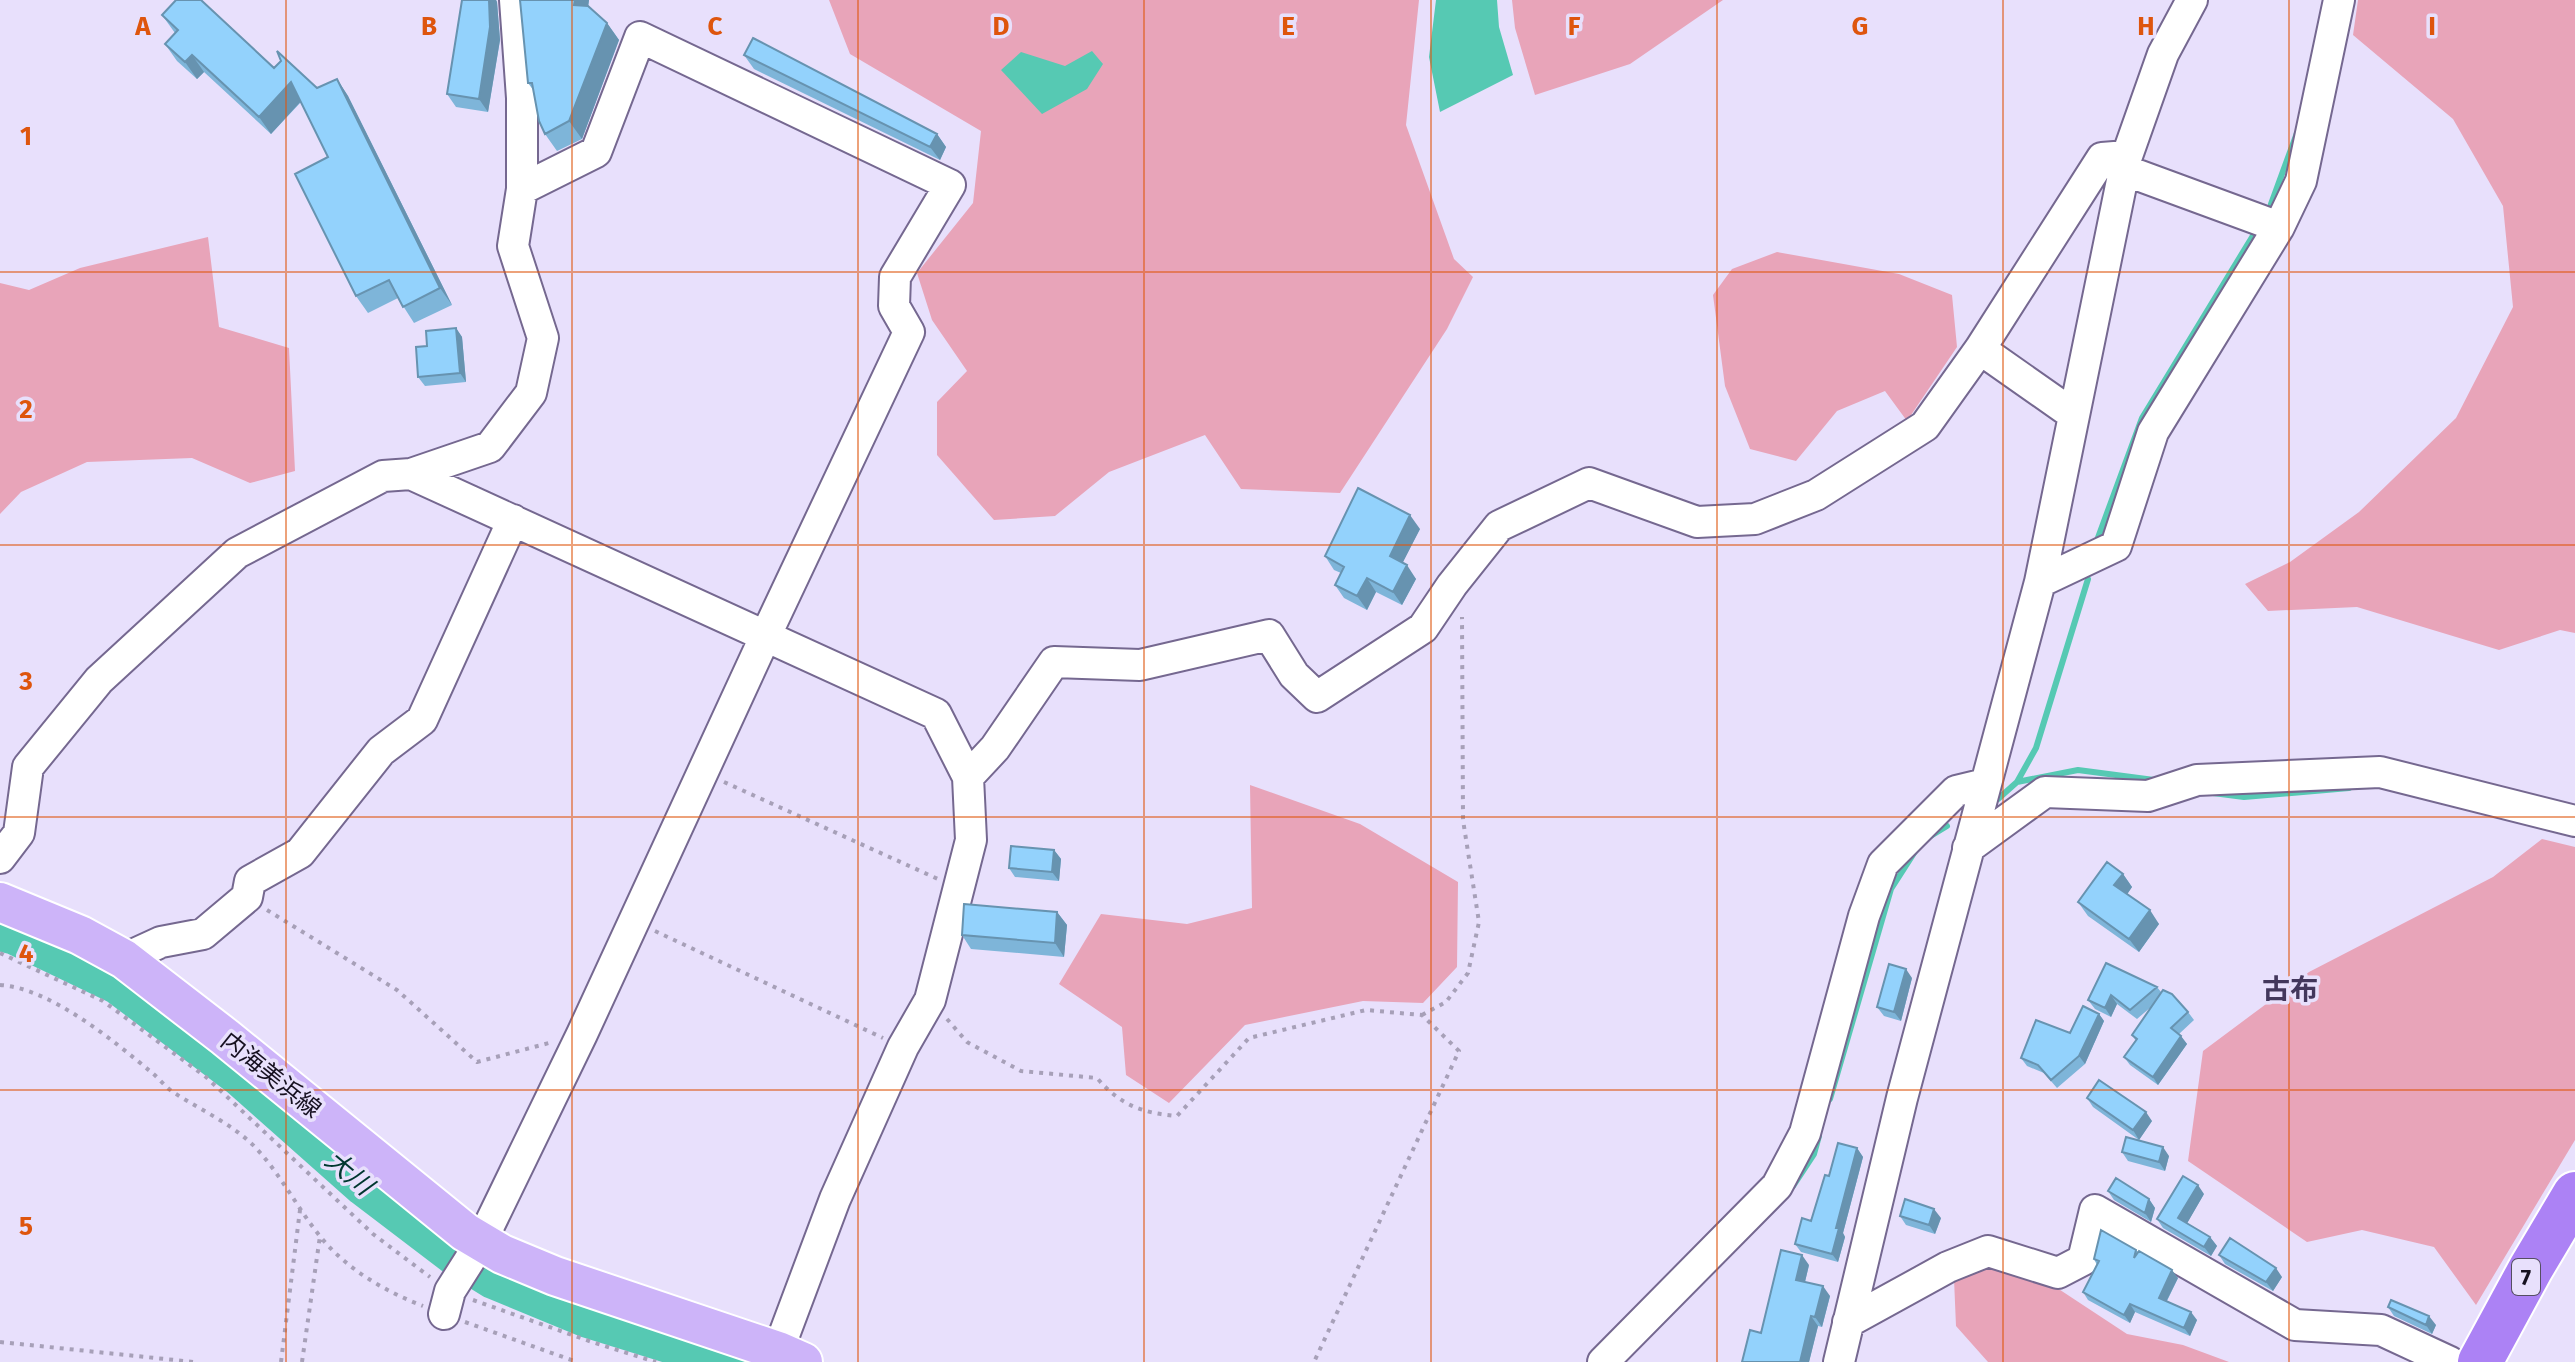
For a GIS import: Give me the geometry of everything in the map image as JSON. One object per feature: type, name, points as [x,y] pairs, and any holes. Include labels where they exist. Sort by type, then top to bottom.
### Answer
[{"type":"highway","name":"7","points":[[2480,1362],[2575,1194]]},
{"type":"highway","name":"7","points":[[2515,1362],[2575,1251]]},
{"type":"main road","name":"内海美浜線","points":[[0,902],[80,935],[124,959],[465,1232],[459,1280]]},
{"type":"main road","name":"内海美浜線","points":[[459,1280],[502,1254],[555,1276],[790,1356]]},
{"type":"street","points":[[0,858],[19,833],[28,767],[99,680],[237,553],[383,476],[411,474],[490,447],[531,393],[543,338],[513,246],[522,189],[522,98],[515,0]]},
{"type":"street","points":[[1839,1362],[1902,1098],[2040,582],[2125,163],[2163,54],[2192,0]]},
{"type":"street","points":[[2040,582],[2116,546],[2153,432],[2279,227],[2301,181],[2339,0]]},
{"type":"street","points":[[459,1280],[582,1034],[909,332],[894,306],[895,277],[950,185],[640,37],[596,152],[522,189]]},
{"type":"street","points":[[968,777],[995,748],[1054,662],[1140,665],[1269,635],[1294,675],[1317,697],[1423,628],[1452,585],[1499,526],[1589,483],[1697,522],[1755,519],[1816,495],[1925,426],[1980,349],[2102,158],[2125,163],[2279,227]]},
{"type":"street","points":[[1980,349],[2074,415]]},
{"type":"street","points":[[411,474],[936,714],[968,777],[971,840],[930,1000],[903,1047],[835,1199],[790,1356]]},
{"type":"street","points":[[124,959],[161,942],[203,934],[247,897],[250,881],[300,853],[381,751],[422,720],[513,520]]},
{"type":"street","points":[[1968,848],[2045,792],[2148,796],[2197,780],[2380,772],[2575,821]]},
{"type":"street","points":[[1603,1362],[1777,1186],[1805,1133],[1864,916],[1883,864],[1956,791],[1985,784]]},
{"type":"street","points":[[1848,1322],[1948,1267],[1988,1251],[2058,1273],[2083,1260],[2095,1210],[2295,1325],[2381,1330],[2450,1362]]},
{"type":"path","points":[[930,1000],[967,1042],[1021,1071],[1097,1078],[1111,1094],[1149,1114],[1177,1116],[1249,1038],[1366,1010],[1422,1015],[1446,1002],[1468,973],[1479,922],[1463,820],[1462,598],[1452,585]]},
{"type":"path","points":[[703,772],[958,889]]},
{"type":"path","points":[[247,897],[397,990],[477,1062],[582,1034]]},
{"type":"path","points":[[634,922],[903,1047]]},
{"type":"path","points":[[0,953],[103,1001],[206,1077],[373,1234],[459,1280],[592,1342],[656,1362]]},
{"type":"path","points":[[0,985],[55,1003],[94,1027],[171,1091],[212,1114],[253,1145],[320,1236],[341,1259],[391,1293],[459,1280],[577,1362]]},
{"type":"path","points":[[1314,1362],[1459,1051],[1422,1015]]},
{"type":"path","points":[[281,1362],[300,1208]]},
{"type":"path","points":[[302,1362],[320,1236]]},
{"type":"path","points":[[0,1342],[194,1362]]},
{"type":"shaded area","points":[[829,0],[1419,0],[1406,125],[1454,259],[1473,277],[1447,329],[1340,493],[1241,489],[1205,435],[1109,472],[1055,516],[994,520],[937,455],[937,402],[967,371],[932,320],[917,273],[973,203],[981,131],[850,54]]},
{"type":"shaded area","points":[[1436,0],[1497,0],[1499,27],[1513,75],[1440,112],[1429,57]]},
{"type":"shaded area","points":[[1512,0],[1723,0],[1630,64],[1535,95],[1515,28]]},
{"type":"shaded area","points":[[2358,0],[2575,0],[2575,633],[2560,630],[2499,650],[2357,607],[2268,611],[2245,584],[2290,562],[2359,512],[2456,418],[2513,307],[2503,206],[2453,119],[2353,35]]},
{"type":"shaded area","points":[[1092,51],[1103,64],[1087,89],[1042,114],[1001,70],[1021,52],[1065,66]]},
{"type":"shaded area","points":[[208,237],[219,327],[289,348],[295,471],[250,483],[192,458],[87,462],[21,492],[0,514],[0,283],[29,290],[80,268]]},
{"type":"shaded area","points":[[1777,252],[1899,274],[1952,295],[1957,347],[1907,421],[1885,391],[1837,411],[1796,461],[1750,449],[1725,386],[1713,295],[1732,269]]},
{"type":"shaded area","points":[[1250,785],[1360,824],[1458,882],[1457,967],[1423,1003],[1363,1001],[1245,1025],[1169,1103],[1126,1075],[1122,1027],[1059,984],[1101,914],[1187,924],[1252,908]]},
{"type":"shaded area","points":[[2542,839],[2575,847],[2575,1140],[2476,1305],[2434,1247],[2362,1230],[2307,1242],[2188,1161],[2203,1051],[2309,972],[2493,877]]},
{"type":"shaded area","points":[[1991,1263],[2045,1280],[2127,1334],[2183,1345],[2229,1362],[1988,1362],[1956,1326],[1954,1279]]},
{"type":"building","points":[[176,0],[201,0],[274,68],[281,61],[277,51],[317,88],[337,79],[440,288],[403,307],[389,280],[356,296],[295,174],[328,157],[291,82],[259,117],[192,55],[185,62],[165,44],[178,30],[162,15]]},
{"type":"building","points":[[462,0],[489,0],[490,27],[479,99],[447,94]]},
{"type":"building","points":[[520,0],[575,0],[574,5],[588,6],[607,23],[569,121],[545,134],[539,121],[532,83],[528,83]]},
{"type":"building","points":[[753,38],[937,134],[930,147],[744,55]]},
{"type":"building","points":[[456,328],[460,373],[418,377],[416,347],[427,346],[426,331]]},
{"type":"building","points":[[1358,488],[1410,515],[1390,556],[1407,565],[1393,592],[1367,578],[1357,596],[1335,585],[1344,567],[1325,556]]},
{"type":"building","points":[[1011,846],[1054,850],[1052,872],[1009,868]]},
{"type":"building","points":[[2107,862],[2123,874],[2114,885],[2150,910],[2129,939],[2078,902]]},
{"type":"building","points":[[964,904],[1057,912],[1055,943],[962,935]]},
{"type":"building","points":[[2106,963],[2157,987],[2130,1010],[2111,995],[2105,1008],[2088,1000]]},
{"type":"building","points":[[1889,964],[1906,969],[1894,1012],[1877,1007]]},
{"type":"building","points":[[2163,990],[2172,994],[2188,1012],[2171,1028],[2181,1036],[2153,1077],[2124,1057],[2137,1039],[2132,1035]]},
{"type":"building","points":[[2083,1006],[2099,1014],[2079,1056],[2051,1080],[2038,1065],[2021,1058],[2036,1020],[2070,1033]]},
{"type":"building","points":[[2099,1080],[2146,1112],[2133,1130],[2087,1098]]},
{"type":"building","points":[[2126,1137],[2163,1147],[2159,1162],[2122,1152]]},
{"type":"building","points":[[1838,1143],[1857,1148],[1832,1254],[1795,1244],[1802,1218],[1811,1221]]},
{"type":"building","points":[[2183,1176],[2198,1185],[2178,1218],[2210,1237],[2204,1247],[2157,1219]]},
{"type":"building","points":[[2116,1178],[2149,1199],[2145,1213],[2108,1191]]},
{"type":"building","points":[[1905,1199],[1934,1209],[1929,1225],[1900,1216]]},
{"type":"building","points":[[2101,1230],[2136,1250],[2134,1258],[2139,1251],[2172,1270],[2159,1298],[2191,1312],[2184,1328],[2130,1304],[2124,1315],[2083,1292],[2099,1261],[2094,1259]]},
{"type":"building","points":[[2230,1238],[2276,1268],[2266,1282],[2219,1255]]},
{"type":"building","points":[[1781,1250],[1802,1255],[1796,1280],[1823,1286],[1815,1317],[1811,1316],[1800,1362],[1742,1362],[1750,1330],[1761,1333]]},
{"type":"building","points":[[2391,1300],[2429,1316],[2426,1325],[2388,1307]]},
{"type":"waterway","points":[[2271,204],[2297,133]]},
{"type":"waterway","points":[[2096,543],[2142,418],[2257,229]]},
{"type":"waterway","points":[[1998,799],[2017,782],[2036,748],[2088,579]]},
{"type":"waterway","points":[[2017,782],[2078,770],[2154,780]]},
{"type":"waterway","points":[[2213,793],[2244,797],[2349,788]]},
{"type":"waterway","points":[[1929,837],[1947,826]]},
{"type":"waterway","points":[[1830,1099],[1891,889],[1916,850]]},
{"type":"waterway","name":"大川","points":[[0,932],[15,936],[117,985],[239,1077],[363,1187],[451,1254],[493,1280],[585,1318],[726,1362]]},
{"type":"waterway","points":[[1793,1186],[1814,1154],[1819,1136]]},
{"type":"district","name":"古布","points":[[2290,989]]}]
